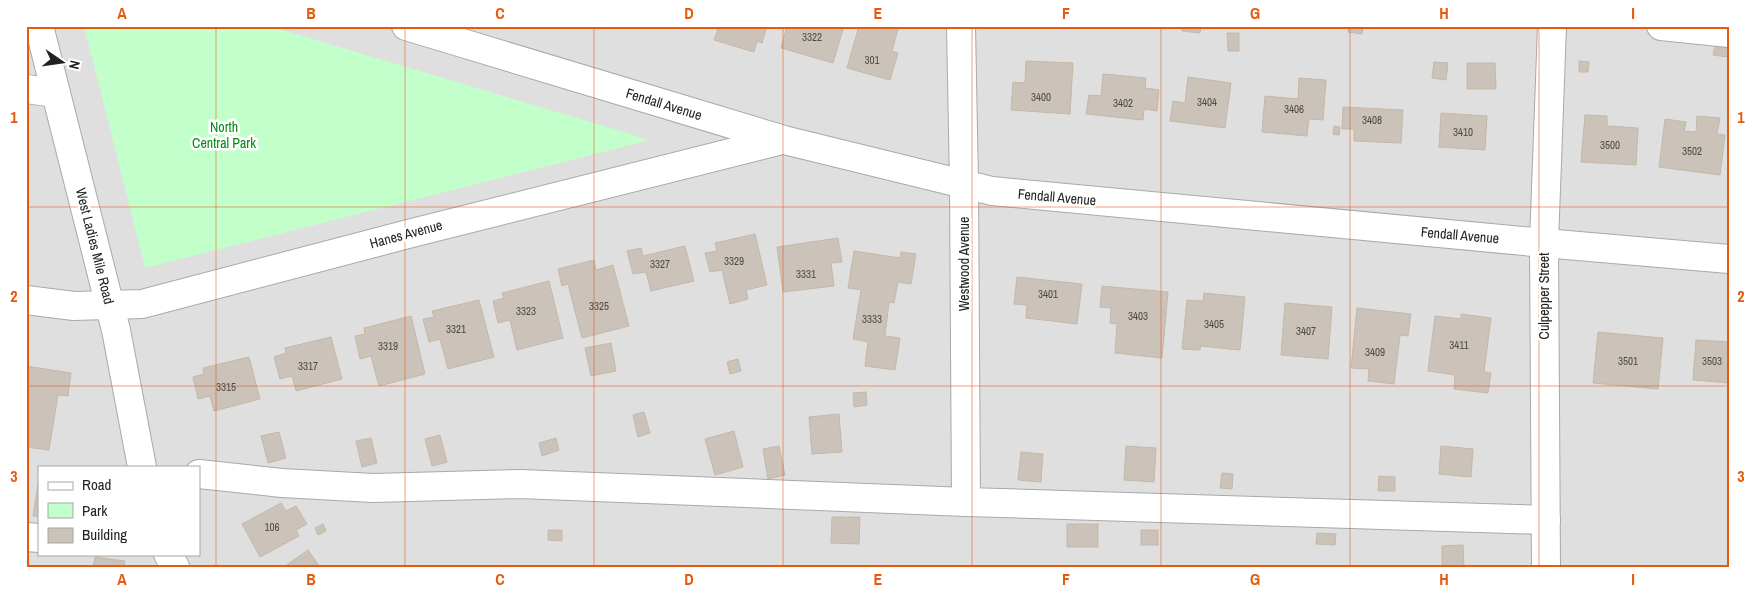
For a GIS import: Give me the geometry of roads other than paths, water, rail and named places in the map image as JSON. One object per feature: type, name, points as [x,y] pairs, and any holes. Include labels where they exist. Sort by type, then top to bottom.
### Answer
[{"type":"street","name":"West Ladies Mile Road","points":[[39,26],[116,330],[142,466]]},
{"type":"street","name":"Fendall Avenue","points":[[406,26],[784,140],[992,191],[1729,259]]},
{"type":"street","name":"Westwood Avenue","points":[[961,26],[966,502]]},
{"type":"street","name":"Culpepper Street","points":[[1546,567],[1544,243],[1552,26]]},
{"type":"street","points":[[1661,26],[1729,33]]},
{"type":"street","points":[[26,89],[56,93]]},
{"type":"street","name":"Hanes Avenue","points":[[26,300],[74,306],[142,304],[412,233],[784,140]]},
{"type":"street","points":[[200,474],[282,483],[373,488],[520,484],[966,502],[1546,520]]},
{"type":"park label","name":"North Central Park","points":[[224,136]]}]
